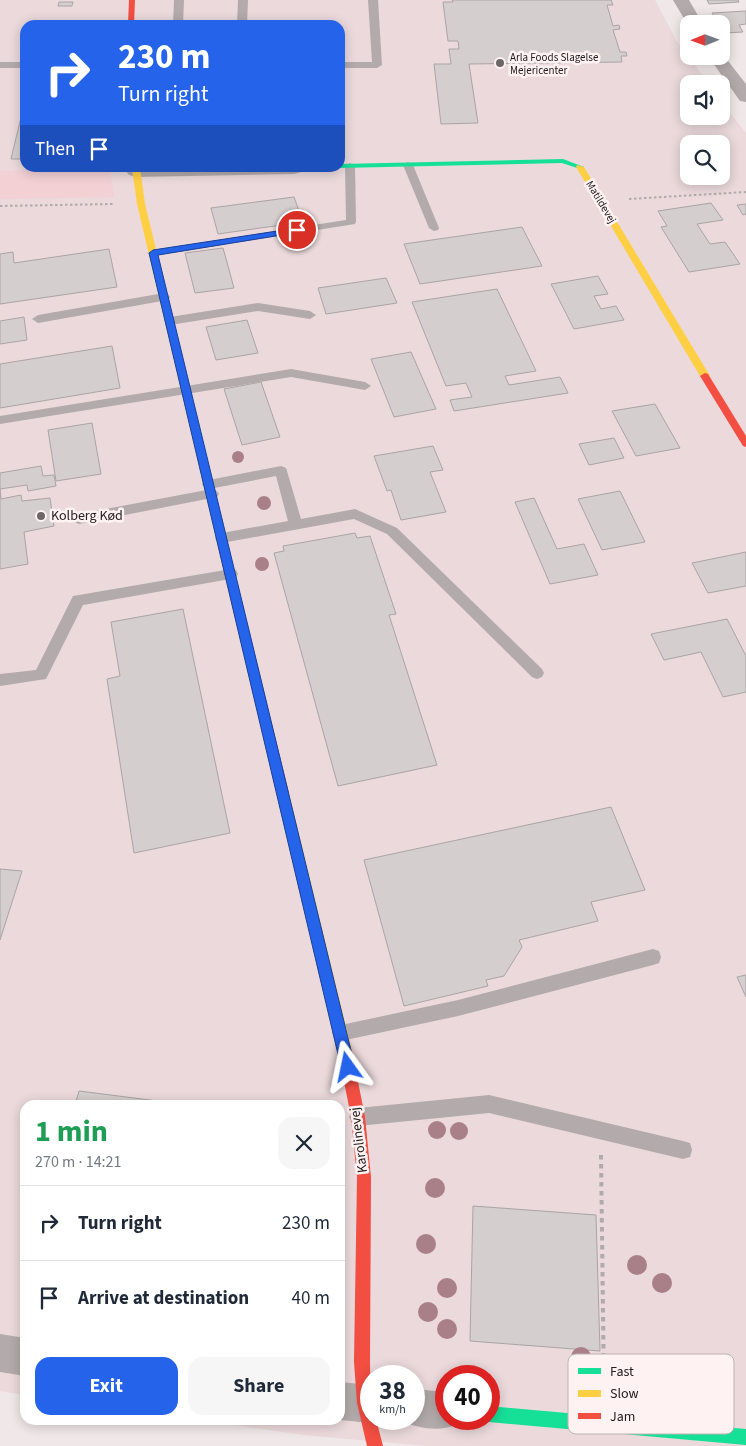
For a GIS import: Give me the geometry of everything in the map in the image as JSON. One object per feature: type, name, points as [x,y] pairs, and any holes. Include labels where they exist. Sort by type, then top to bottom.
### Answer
[{"type":"street","points":[[131,20],[132,0]]},
{"type":"street","points":[[681,0],[690,15]]},
{"type":"street","points":[[723,65],[746,97]]},
{"type":"street","name":"Matildevej","points":[[345,166],[563,161],[581,167],[746,444]]},
{"type":"street","name":"Karolinevej","points":[[137,172],[153,253],[341,1033],[358,1117],[364,1177],[362,1362],[359,1403],[375,1446]]},
{"type":"street","points":[[0,1353],[20,1356]]},
{"type":"street","points":[[500,1415],[568,1421]]},
{"type":"street","points":[[711,1434],[746,1437]]},
{"type":"lane","points":[[178,20],[180,0]]},
{"type":"lane","points":[[242,20],[243,0]]},
{"type":"lane","points":[[345,65],[377,65],[373,0]]},
{"type":"lane","points":[[0,65],[20,65]]},
{"type":"lane","points":[[408,165],[434,228]]},
{"type":"lane","points":[[153,253],[351,222],[345,166]]},
{"type":"lane","points":[[38,319],[164,297]]},
{"type":"lane","points":[[170,321],[258,307],[310,315]]},
{"type":"lane","points":[[0,420],[291,373],[365,386]]},
{"type":"lane","points":[[79,519],[281,471],[296,525]]},
{"type":"lane","points":[[222,538],[355,514],[392,531],[537,673]]},
{"type":"lane","points":[[0,680],[41,675],[78,600],[231,574]]},
{"type":"lane","points":[[341,1033],[458,1008],[653,957]]},
{"type":"lane","points":[[358,1117],[489,1104],[683,1150]]},
{"type":"path","points":[[601,200],[746,192]]},
{"type":"path","points":[[0,206],[142,204]]},
{"type":"path","points":[[600,1130],[604,1354]]},
{"type":"shaded area","points":[[0,0],[655,0],[680,45],[680,65],[695,65],[702,75],[680,75],[680,125],[730,125],[730,113],[746,133],[746,1446],[427,1446],[303,1435],[234,1425],[345,1425],[345,1100],[20,1100],[20,1394],[0,1391]]},
{"type":"shaded area","points":[[0,171],[110,172],[114,197],[0,199]]},
{"type":"building","name":"Arla Foods Slagelse Mejericenter","points":[[452,0],[611,0],[613,5],[607,5],[613,26],[619,25],[620,29],[613,30],[620,52],[626,52],[627,56],[621,56],[622,62],[469,64],[478,123],[441,124],[434,64],[451,64],[449,49],[459,49],[458,41],[448,41],[443,2],[453,2]]},
{"type":"building","points":[[707,0],[738,0],[739,2],[709,4]]},
{"type":"building","points":[[59,2],[73,2],[72,6],[58,6]]},
{"type":"building","points":[[746,11],[746,24],[739,25],[743,32],[730,33],[730,15],[713,15],[712,13]]},
{"type":"building","points":[[20,122],[20,159],[11,159]]},
{"type":"building","points":[[294,197],[303,222],[218,234],[211,208]]},
{"type":"building","points":[[711,203],[723,220],[697,224],[710,244],[725,242],[740,264],[689,272],[661,227],[667,226],[658,211]]},
{"type":"building","points":[[746,204],[746,214],[743,215],[737,205]]},
{"type":"building","points":[[522,227],[542,266],[420,284],[404,244]]},
{"type":"building","points":[[223,248],[234,288],[195,293],[185,253]]},
{"type":"building","points":[[109,249],[117,287],[0,304],[0,254],[13,252],[14,263]]},
{"type":"building","points":[[598,276],[608,294],[594,296],[601,309],[616,306],[624,320],[574,329],[551,284]]},
{"type":"building","points":[[386,278],[397,303],[326,314],[318,288]]},
{"type":"building","points":[[497,289],[536,371],[505,376],[509,385],[560,377],[568,393],[454,411],[450,400],[472,397],[466,383],[446,386],[412,302]]},
{"type":"building","points":[[24,317],[27,340],[0,344],[0,321]]},
{"type":"building","points":[[247,320],[258,353],[216,360],[206,327]]},
{"type":"building","points":[[112,346],[120,388],[0,408],[0,364]]},
{"type":"building","points":[[411,352],[436,409],[394,417],[371,359]]},
{"type":"building","points":[[261,382],[280,437],[242,445],[224,389]]},
{"type":"building","points":[[655,404],[680,448],[636,456],[612,411]]},
{"type":"building","points":[[92,423],[101,474],[56,481],[48,430]]},
{"type":"building","points":[[614,438],[624,458],[589,465],[579,444]]},
{"type":"building","points":[[433,446],[443,470],[430,472],[446,512],[401,520],[391,490],[387,491],[374,456]]},
{"type":"building","points":[[41,466],[43,476],[54,475],[56,486],[28,491],[27,485],[0,489],[0,473]]},
{"type":"building","points":[[0,489],[1,499],[21,495],[22,501],[50,498],[54,526],[24,532],[28,564],[0,569]]},
{"type":"building","points":[[620,491],[645,542],[602,550],[578,499]]},
{"type":"building","points":[[534,498],[557,549],[584,544],[598,575],[550,584],[515,502]]},
{"type":"building","points":[[355,533],[357,538],[370,536],[396,614],[389,615],[437,765],[338,786],[274,553],[284,551],[283,546]]},
{"type":"building","points":[[746,552],[746,586],[708,593],[692,563]]},
{"type":"building","points":[[183,609],[230,833],[134,853],[107,679],[120,676],[111,622]]},
{"type":"building","points":[[727,619],[746,656],[746,692],[723,697],[701,652],[664,660],[651,634]]},
{"type":"building","points":[[611,807],[645,890],[591,902],[598,921],[519,940],[522,947],[504,976],[486,980],[488,986],[404,1006],[364,860]]},
{"type":"building","points":[[0,869],[22,871],[0,940]]},
{"type":"building","points":[[746,975],[746,997],[737,977]]},
{"type":"building","points":[[79,1091],[150,1100],[76,1100]]},
{"type":"building","points":[[473,1206],[596,1215],[600,1351],[470,1341]]},
{"type":"traffic: fast","points":[[345,166],[563,161],[580,167]]},
{"type":"traffic: fast","points":[[500,1415],[568,1421]]},
{"type":"traffic: fast","points":[[712,1434],[746,1437]]},
{"type":"traffic: slow","points":[[580,167],[705,376]]},
{"type":"traffic: slow","points":[[137,172],[141,204],[223,546]]},
{"type":"traffic: slow","points":[[283,793],[345,1051]]},
{"type":"traffic: jam","points":[[131,20],[132,0]]},
{"type":"traffic: jam","points":[[705,376],[746,444]]},
{"type":"traffic: jam","points":[[223,546],[283,793]]},
{"type":"traffic: jam","points":[[345,1051],[358,1117],[364,1177],[362,1362],[365,1403],[375,1446]]},
{"type":"place","name":"Arla Foods Slagelse Mejericenter","points":[[500,63]]},
{"type":"place","name":"Kolberg Kød","points":[[41,516]]},
{"type":"route","points":[[297,230],[153,253],[348,1067]]}]
